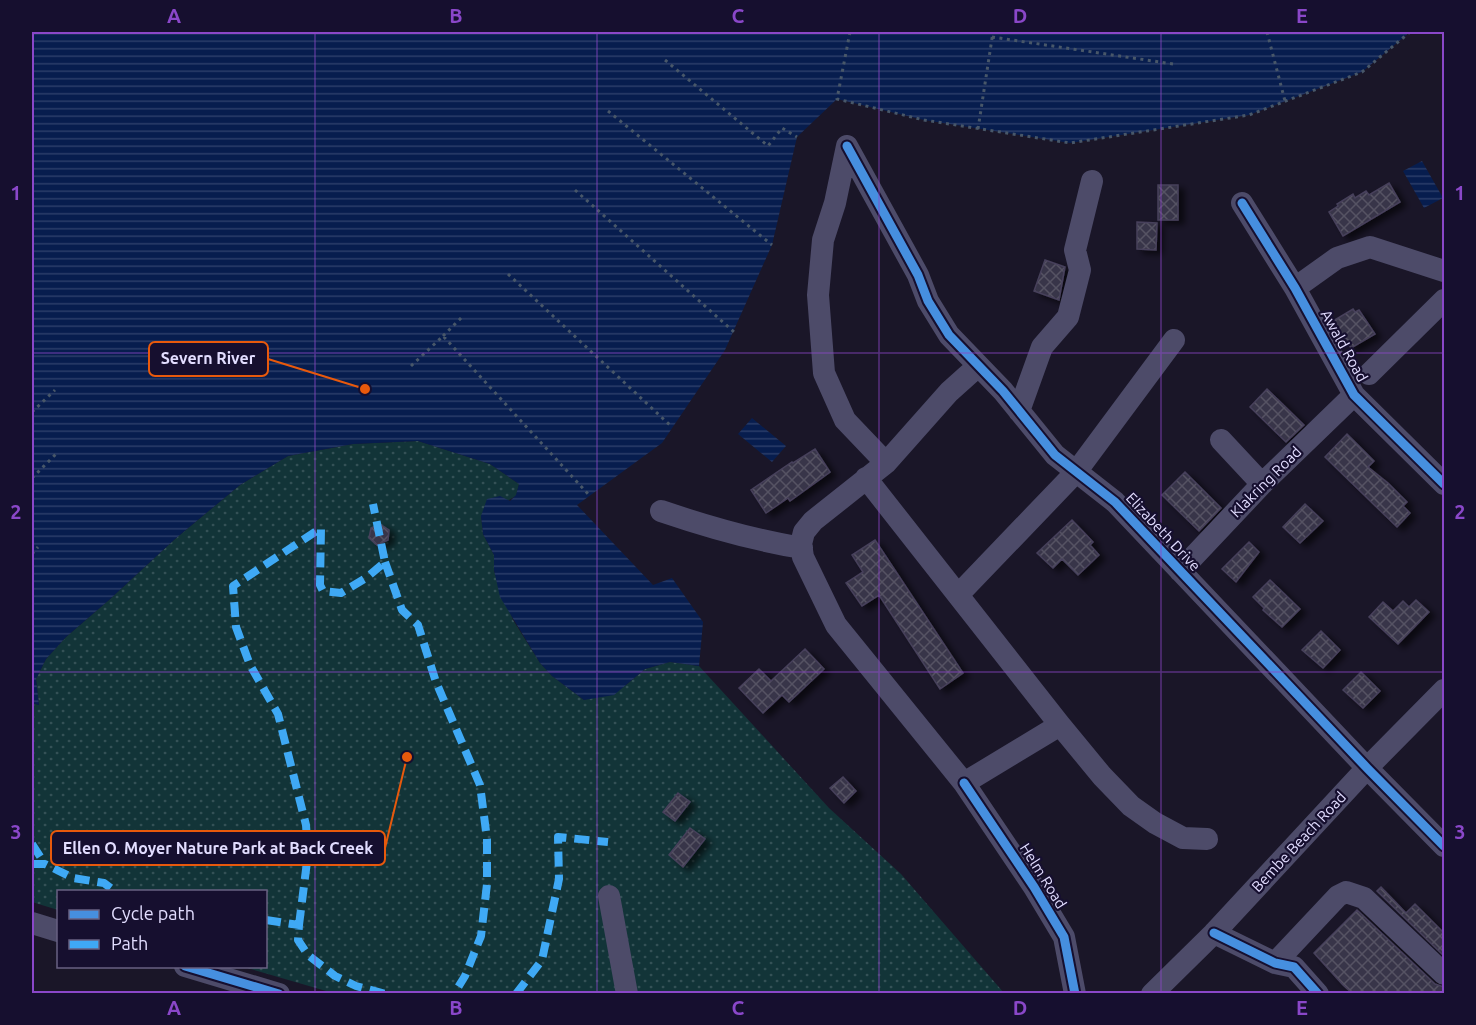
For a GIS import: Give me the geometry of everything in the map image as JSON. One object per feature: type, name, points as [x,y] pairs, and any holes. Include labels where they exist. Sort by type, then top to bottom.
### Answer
[{"type":"street","name":"Elizabeth Drive","points":[[886,463],[845,420],[824,373],[818,295],[823,240],[835,203],[847,147],[918,275],[928,301],[949,334],[1019,411],[1055,455],[1115,502],[1444,846]]},
{"type":"street","points":[[1019,411],[1042,346],[1068,317],[1080,270],[1075,250],[1092,181]]},
{"type":"street","name":"Awald Road","points":[[1242,203],[1295,288],[1354,395],[1444,484]]},
{"type":"street","points":[[1295,288],[1337,258],[1370,247],[1444,271]]},
{"type":"street","points":[[1369,374],[1394,348],[1434,313],[1444,300]]},
{"type":"street","points":[[958,596],[1076,472],[1173,340]]},
{"type":"street","points":[[662,511],[718,531],[802,548],[804,532],[813,521],[886,463],[949,392],[978,366]]},
{"type":"street","name":"Klakring Road","points":[[1180,571],[1262,484],[1354,395]]},
{"type":"street","points":[[1221,441],[1262,484]]},
{"type":"street","points":[[866,478],[1102,776],[1131,806],[1155,823],[1183,838],[1207,839]]},
{"type":"street","name":"Helm Road","points":[[802,548],[808,570],[837,625],[964,783],[1034,887],[1064,938],[1074,993]]},
{"type":"street","name":"Bembe Beach Road","points":[[1152,993],[1214,933],[1367,768],[1444,690]]},
{"type":"street","points":[[964,783],[1060,725]]},
{"type":"street","points":[[1275,963],[1338,896],[1346,892],[1365,898],[1444,975]]},
{"type":"street","points":[[609,896],[627,993]]},
{"type":"street","points":[[32,923],[57,931]]},
{"type":"street","points":[[1214,933],[1275,963],[1294,967],[1318,993]]},
{"type":"street","points":[[191,968],[279,993]]},
{"type":"path","points":[[850,32],[837,99],[924,120],[1070,143],[1249,115],[1362,72],[1410,32]]},
{"type":"path","points":[[978,129],[993,32]]},
{"type":"path","points":[[1267,32],[1285,101]]},
{"type":"path","points":[[992,37],[1173,64]]},
{"type":"path","points":[[665,60],[768,146],[782,128],[797,137]]},
{"type":"path","points":[[608,111],[772,245]]},
{"type":"path","points":[[575,190],[734,332]]},
{"type":"path","points":[[508,274],[672,428]]},
{"type":"path","points":[[411,366],[464,315]]},
{"type":"path","points":[[443,336],[590,496]]},
{"type":"path","points":[[32,412],[55,390]]},
{"type":"path","points":[[32,478],[57,453]]},
{"type":"path","points":[[32,554],[38,547]]},
{"type":"green space","points":[[418,441],[490,464],[519,484],[516,496],[481,516],[483,534],[494,555],[494,571],[513,620],[540,663],[552,676],[584,700],[626,685],[645,669],[670,662],[699,666],[829,808],[901,874],[1004,993],[333,993],[247,968],[267,968],[267,890],[57,890],[57,910],[32,902],[32,703],[39,705],[36,679],[46,659],[66,637],[175,539],[240,485],[288,456],[353,444]]},
{"type":"water","points":[[32,32],[1410,32],[1362,72],[1249,115],[1070,143],[924,120],[837,99],[797,137],[772,245],[725,350],[662,443],[577,505],[653,585],[672,578],[703,622],[699,666],[670,662],[645,669],[614,695],[584,700],[552,676],[540,663],[500,597],[494,570],[494,555],[483,534],[481,516],[487,499],[500,496],[510,501],[516,495],[519,484],[490,464],[418,441],[353,444],[288,456],[240,485],[175,539],[66,637],[46,659],[36,679],[39,705],[32,703]]},
{"type":"water","points":[[1422,161],[1443,198],[1424,208],[1403,171]]},
{"type":"water","points":[[752,418],[786,446],[772,462],[738,434]]},
{"type":"building","points":[[1389,183],[1400,202],[1343,236],[1329,212],[1353,194],[1355,198],[1366,191],[1369,195]]},
{"type":"building","points":[[1158,185],[1178,185],[1178,220],[1158,220]]},
{"type":"building","points":[[1137,222],[1157,223],[1156,250],[1137,249]]},
{"type":"building","points":[[1045,260],[1065,267],[1059,300],[1034,291]]},
{"type":"building","points":[[1353,309],[1355,312],[1359,310],[1375,334],[1351,348],[1333,321]]},
{"type":"building","points":[[1267,389],[1304,425],[1286,442],[1250,407]]},
{"type":"building","points":[[1347,434],[1374,461],[1368,467],[1407,502],[1403,506],[1410,513],[1397,527],[1325,457]]},
{"type":"building","points":[[815,449],[830,472],[790,501],[788,498],[766,513],[751,490]]},
{"type":"building","points":[[1185,472],[1221,508],[1199,531],[1162,495]]},
{"type":"building","points":[[1305,504],[1323,521],[1300,543],[1283,527]]},
{"type":"building","points":[[1072,520],[1093,542],[1090,545],[1099,555],[1078,575],[1062,559],[1053,568],[1037,553]]},
{"type":"building","points":[[380,524],[389,530],[388,540],[377,545],[369,538],[371,528]]},
{"type":"building","points":[[875,540],[963,673],[940,689],[879,595],[862,606],[846,583],[863,572],[852,555]]},
{"type":"building","points":[[1249,542],[1259,552],[1236,582],[1222,569]]},
{"type":"building","points":[[1270,580],[1300,609],[1282,627],[1263,610],[1264,608],[1253,597]]},
{"type":"building","points":[[1416,600],[1429,612],[1398,644],[1369,617],[1383,602],[1393,611],[1403,601],[1409,607]]},
{"type":"building","points":[[1321,631],[1340,650],[1323,668],[1302,650]]},
{"type":"building","points":[[805,649],[824,669],[789,702],[782,695],[763,713],[739,688],[759,669],[771,681]]},
{"type":"building","points":[[1361,672],[1380,691],[1363,708],[1343,690]]},
{"type":"building","points":[[843,777],[856,791],[844,803],[830,788]]},
{"type":"building","points":[[678,793],[690,802],[675,821],[663,812]]},
{"type":"building","points":[[690,828],[705,839],[683,867],[669,855]]},
{"type":"building","points":[[1381,887],[1406,913],[1415,904],[1444,933],[1444,956],[1377,891]]},
{"type":"building","points":[[1357,910],[1435,984],[1444,987],[1444,993],[1352,993],[1343,985],[1314,953]]},
{"type":"marked path","points":[[299,925],[308,854],[306,825],[278,714],[250,665],[236,627],[233,586],[321,528],[320,585],[323,591],[341,593],[366,578],[385,562],[373,504]]},
{"type":"marked path","points":[[385,562],[402,610],[418,625],[436,682],[480,785],[487,839],[487,884],[481,936],[465,976],[454,994]]},
{"type":"marked path","points":[[516,994],[542,960],[559,879],[558,837],[608,842]]},
{"type":"marked path","points":[[32,844],[45,864]]},
{"type":"marked path","points":[[32,864],[45,864],[73,878],[104,883],[113,890]]},
{"type":"marked path","points":[[267,920],[299,925],[298,940],[308,955],[335,976],[356,986],[386,994]]},
{"type":"cycle path","points":[[847,146],[918,275],[928,301],[949,335],[1003,391],[1055,455],[1115,502],[1444,846]]},
{"type":"cycle path","points":[[1242,203],[1295,288],[1354,395],[1444,484]]},
{"type":"cycle path","points":[[964,783],[1034,887],[1064,937],[1075,994]]},
{"type":"cycle path","points":[[1214,933],[1275,963],[1294,967],[1318,994]]},
{"type":"cycle path","points":[[192,968],[279,994]]},
{"type":"place","name":"Severn River","points":[[365,389]]},
{"type":"place","name":"Ellen O. Moyer Nature Park at Back Creek","points":[[407,757]]}]
